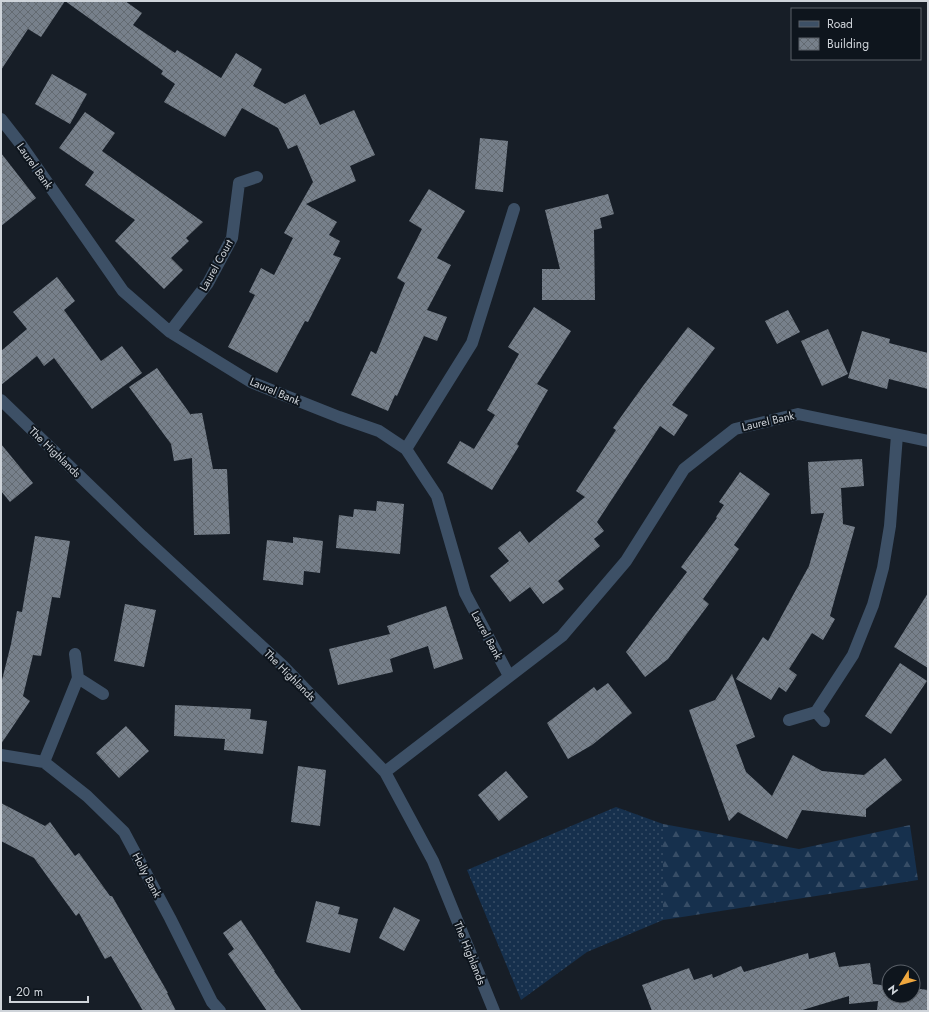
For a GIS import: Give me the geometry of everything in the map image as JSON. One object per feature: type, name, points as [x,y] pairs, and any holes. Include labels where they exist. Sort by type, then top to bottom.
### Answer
[{"type":"street","name":"Laurel Bank","points":[[1,119],[19,142],[123,291],[170,332],[251,382],[339,417],[379,431],[406,449],[436,496],[465,593],[509,676]]},
{"type":"street","name":"Laurel Court","points":[[170,332],[208,282],[232,238],[239,183],[257,177]]},
{"type":"street","points":[[406,449],[472,343],[514,209]]},
{"type":"street","name":"The Highlands","points":[[1,400],[142,536],[283,666],[386,772],[433,861],[494,1011]]},
{"type":"street","name":"Laurel Bank","points":[[386,772],[562,636],[626,561],[684,469],[735,429],[798,414],[928,441]]},
{"type":"street","points":[[789,720],[820,716],[853,655],[873,605],[883,568],[890,526],[897,435]]},
{"type":"street","points":[[44,762],[78,678],[75,654]]},
{"type":"street","points":[[78,678],[103,694]]},
{"type":"street","name":"Holly Bank","points":[[1,755],[44,762],[87,796],[124,832],[170,918],[212,1002],[220,1011]]},
{"type":"green space","points":[[616,807],[663,824],[663,920],[587,952],[521,1000],[467,870]]},
{"type":"green space","points":[[663,824],[799,849],[910,825],[918,880],[663,920]]},
{"type":"building","points":[[1,1],[65,1],[41,37],[28,29],[1,70]]},
{"type":"building","points":[[65,1],[125,1],[142,13],[133,25],[175,53],[177,50],[221,78],[236,53],[262,69],[253,86],[285,104],[305,94],[320,125],[354,110],[375,155],[350,166],[356,181],[306,204],[337,222],[329,235],[340,241],[333,255],[341,258],[308,322],[305,321],[277,373],[228,347],[255,295],[249,292],[261,268],[274,275],[293,238],[284,233],[313,182],[297,145],[288,149],[278,128],[242,108],[225,137],[164,102],[175,84],[161,74],[163,71]]},
{"type":"building","points":[[52,74],[87,94],[70,124],[35,104]]},
{"type":"building","points":[[85,112],[115,133],[102,151],[203,222],[186,238],[189,241],[171,258],[183,270],[164,289],[115,241],[135,220],[85,185],[94,172],[59,148]]},
{"type":"building","points":[[480,138],[508,141],[503,192],[475,189]]},
{"type":"building","points":[[1,153],[36,198],[1,226]]},
{"type":"building","points":[[429,189],[465,211],[437,258],[451,265],[427,310],[447,317],[437,341],[424,336],[397,396],[395,395],[388,411],[351,395],[371,351],[376,354],[405,283],[397,278],[422,229],[409,221]]},
{"type":"building","points":[[608,194],[614,214],[600,218],[602,228],[594,230],[595,300],[542,300],[542,269],[560,269],[545,210]]},
{"type":"building","points":[[57,277],[75,301],[64,310],[101,361],[122,346],[142,373],[92,409],[54,358],[44,366],[37,356],[1,385],[1,351],[27,329],[13,312]]},
{"type":"building","points":[[534,307],[571,331],[537,384],[548,390],[517,444],[519,446],[492,490],[447,463],[460,441],[474,449],[495,415],[487,410],[519,354],[508,347]]},
{"type":"building","points":[[788,310],[800,332],[777,344],[765,321]]},
{"type":"building","points":[[688,327],[715,348],[672,405],[688,415],[674,436],[660,426],[597,522],[604,531],[594,539],[600,546],[558,581],[564,589],[543,604],[530,587],[510,602],[490,576],[509,561],[498,548],[520,531],[529,543],[585,497],[576,491],[616,430],[613,428]]},
{"type":"building","points":[[828,329],[848,374],[822,386],[801,341]]},
{"type":"building","points":[[862,331],[890,339],[889,343],[928,353],[928,389],[889,379],[887,389],[848,378]]},
{"type":"building","points":[[157,368],[191,415],[202,413],[213,469],[227,469],[230,534],[194,535],[192,458],[174,461],[171,444],[129,387]]},
{"type":"building","points":[[1,444],[33,483],[10,502],[1,491]]},
{"type":"building","points":[[862,459],[864,486],[841,488],[843,524],[855,527],[830,616],[835,619],[823,640],[812,633],[789,669],[797,675],[786,692],[779,687],[771,700],[736,679],[763,637],[768,641],[809,566],[824,513],[811,514],[808,462]]},
{"type":"building","points":[[740,472],[770,494],[734,545],[739,549],[703,599],[709,604],[668,659],[645,677],[626,652],[687,572],[681,567],[717,518],[716,517],[724,505],[719,502]]},
{"type":"building","points":[[377,501],[404,504],[400,554],[336,548],[339,515],[353,517],[354,509],[376,511]]},
{"type":"building","points":[[35,536],[70,541],[60,598],[52,597],[41,656],[33,655],[23,696],[30,701],[1,744],[1,684],[11,644],[17,611],[22,612]]},
{"type":"building","points":[[293,537],[323,541],[320,573],[304,571],[303,585],[263,580],[267,540],[293,543]]},
{"type":"building","points":[[928,593],[928,668],[894,647]]},
{"type":"building","points":[[125,604],[156,610],[144,667],[114,661]]},
{"type":"building","points":[[446,606],[463,659],[434,669],[428,646],[390,659],[393,672],[338,685],[329,649],[390,634],[387,626]]},
{"type":"building","points":[[900,663],[927,681],[891,734],[865,716]]},
{"type":"building","points":[[732,674],[755,737],[736,745],[746,772],[772,796],[793,755],[822,771],[864,775],[885,758],[902,780],[866,809],[866,817],[802,810],[787,839],[738,812],[729,821],[689,710],[715,700]]},
{"type":"building","points":[[608,683],[632,713],[592,745],[568,759],[547,723],[594,687],[597,691]]},
{"type":"building","points":[[175,705],[251,709],[250,719],[267,721],[263,754],[224,750],[225,739],[174,736]]},
{"type":"building","points":[[126,726],[149,751],[119,778],[96,753]]},
{"type":"building","points":[[298,766],[326,770],[320,826],[291,822]]},
{"type":"building","points":[[506,771],[528,797],[499,821],[478,795]]},
{"type":"building","points":[[1,803],[45,826],[50,822],[75,856],[79,853],[110,896],[112,896],[168,993],[176,1011],[143,1011],[111,956],[105,959],[79,913],[76,916],[34,858],[1,841]]},
{"type":"building","points":[[316,901],[340,907],[338,914],[358,919],[350,953],[306,942]]},
{"type":"building","points":[[394,907],[420,920],[404,951],[379,938]]},
{"type":"building","points":[[241,920],[302,1011],[267,1011],[228,954],[234,949],[223,933]]},
{"type":"building","points":[[835,952],[839,967],[870,963],[873,984],[881,985],[881,1004],[921,1004],[921,989],[928,990],[928,1011],[877,1011],[878,1001],[849,1004],[849,996],[799,1011],[652,1011],[642,985],[689,968],[694,980],[712,974],[713,978],[741,966],[744,972],[808,953],[809,959]]}]
